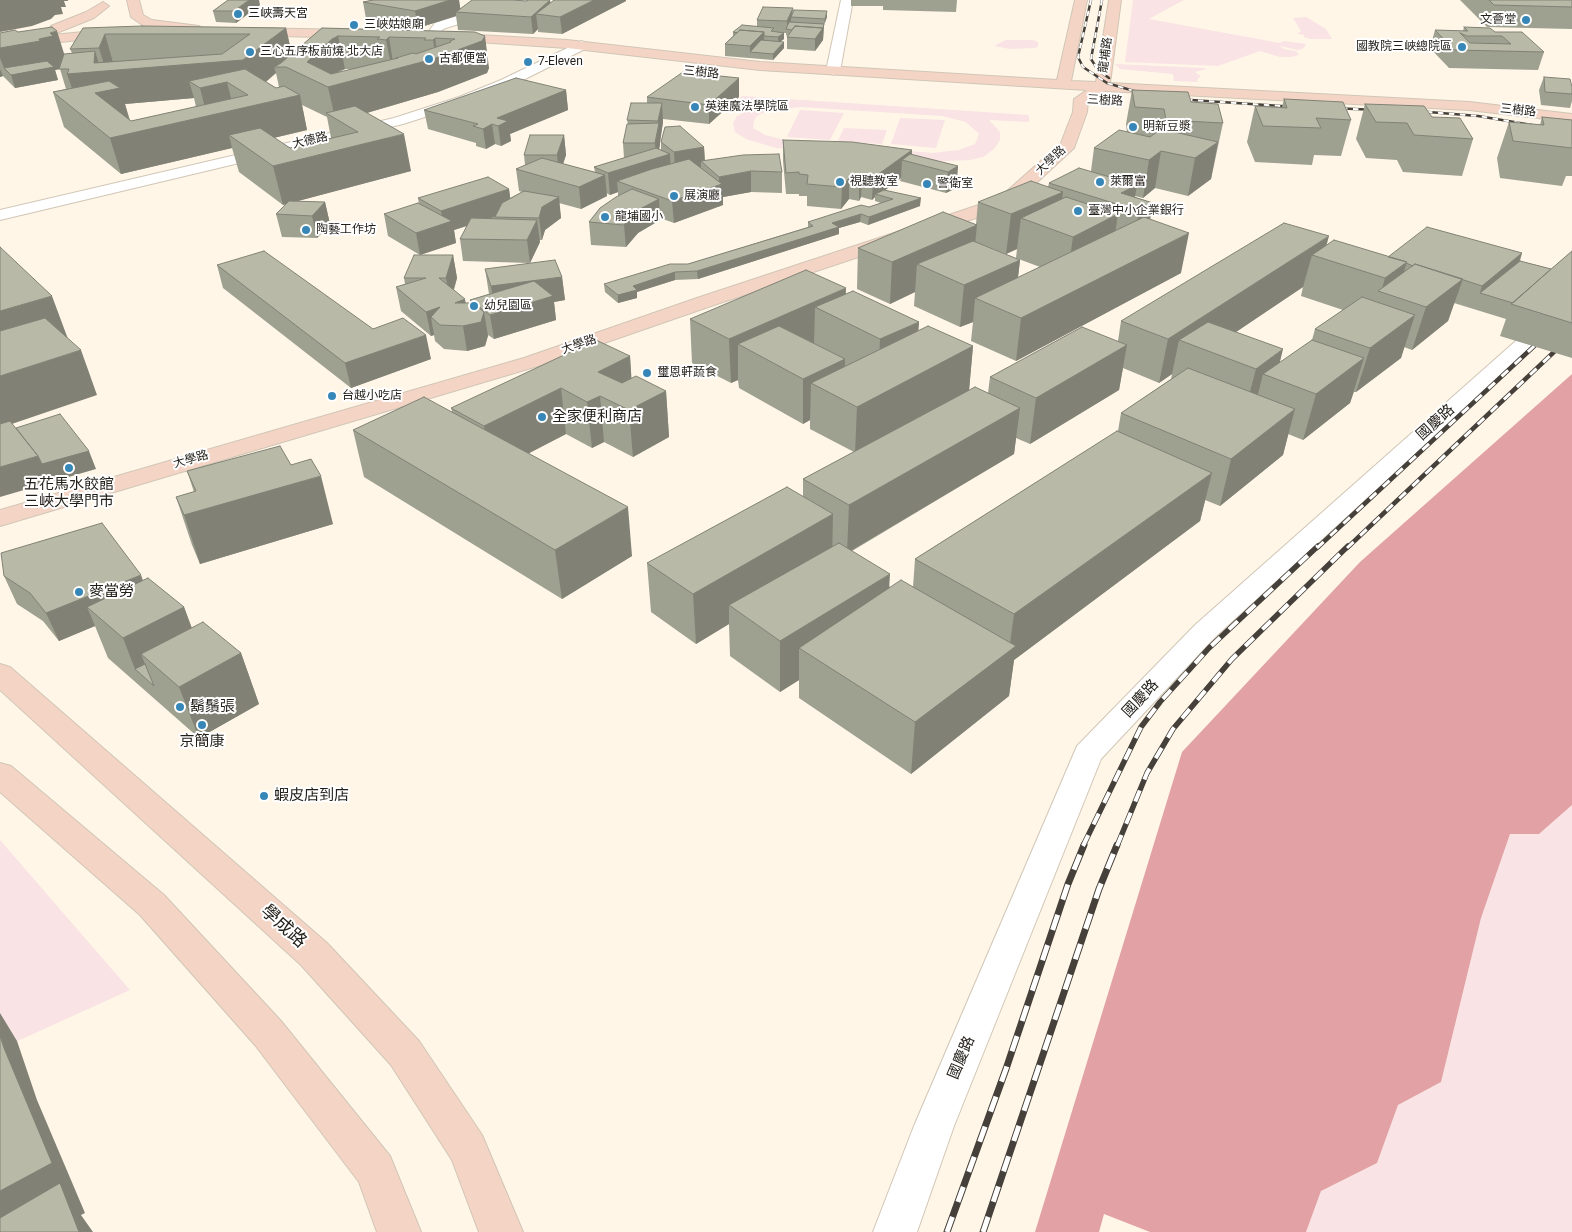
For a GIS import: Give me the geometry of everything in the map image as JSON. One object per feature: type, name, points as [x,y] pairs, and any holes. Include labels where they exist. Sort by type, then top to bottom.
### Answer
[{"type":"street","points":[[0,54],[123,33],[214,31],[175,28],[148,23],[137,17],[133,0]]},
{"type":"street","points":[[123,33],[133,0]]},
{"type":"street","points":[[431,43],[439,26],[520,0]]},
{"type":"street","points":[[833,71],[847,0]]},
{"type":"street","points":[[1081,0],[1063,85],[1081,99]]},
{"type":"street","name":"龍埔路","points":[[1081,99],[1102,87],[1115,0]]},
{"type":"street","points":[[85,40],[104,3]]},
{"type":"street","points":[[0,43],[65,26],[90,15],[104,3]]},
{"type":"street","points":[[253,32],[362,40],[235,35],[253,32]]},
{"type":"street","name":"三樹路","points":[[431,43],[499,38],[655,53],[760,66],[1063,85],[1469,106],[1572,118]]},
{"type":"street","points":[[0,43],[85,40]]},
{"type":"street","name":"三樹路","points":[[431,43],[781,81],[1480,120],[1572,130]]},
{"type":"street","name":"大德路","points":[[0,215],[398,121],[464,100],[582,46]]},
{"type":"street","points":[[638,65],[655,53]]},
{"type":"street","name":"大學路","points":[[0,518],[531,362],[704,302],[1000,204],[1012,196],[1068,145],[1080,112],[1081,99]]},
{"type":"street","name":"國慶路","points":[[895,1232],[934,1126],[1088,754],[1205,631],[1534,335],[1572,296]]},
{"type":"street","name":"學成路","points":[[0,674],[314,954],[405,1053],[468,1148],[501,1232]]},
{"type":"street","points":[[0,774],[152,905],[268,1033],[375,1170],[399,1232]]},
{"type":"shaded area","points":[[1133,0],[1184,0],[1149,19],[1280,43],[1284,41],[1306,44],[1304,48],[1298,50],[1280,46],[1284,49],[1296,51],[1299,55],[1291,57],[1280,57],[1260,51],[1218,66],[1125,62]]},
{"type":"shaded area","points":[[1306,17],[1326,29],[1332,39],[1310,39],[1304,37],[1304,35],[1297,34],[1301,31],[1293,18]]},
{"type":"shaded area","points":[[1005,40],[1033,40],[1038,42],[1038,46],[1036,48],[1010,49],[994,46]]},
{"type":"shaded area","points":[[1115,64],[1207,69],[1195,72],[1201,76],[1197,80],[1198,82],[1174,81],[1173,74],[1120,69]]},
{"type":"shaded area","points":[[742,96],[1029,115],[1029,122],[989,120],[1000,132],[1000,140],[994,149],[983,157],[970,160],[926,162],[776,148],[746,139],[735,132],[733,123],[737,116],[759,105],[736,104]],"holes":[[[801,107],[942,116],[966,122],[979,134],[975,144],[959,150],[932,153],[785,140],[765,135],[753,128],[757,116],[767,111]]]},
{"type":"shaded area","points":[[800,110],[844,113],[830,140],[787,137]]},
{"type":"shaded area","points":[[900,118],[945,120],[936,148],[891,144]]},
{"type":"shaded area","points":[[844,128],[887,130],[882,144],[838,141]]},
{"type":"shaded area","points":[[1572,374],[1572,805],[1539,834],[1510,834],[1481,918],[1441,1082],[1398,1105],[1377,1163],[1321,1191],[1306,1232],[1150,1232],[1104,1214],[1099,1232],[1035,1232],[1182,752],[1360,562]]},
{"type":"shaded area","points":[[1572,805],[1572,1232],[1306,1232],[1321,1191],[1377,1163],[1398,1105],[1441,1082],[1481,918],[1510,834],[1539,834]]},
{"type":"shaded area","points":[[0,840],[130,990],[0,1049]]},
{"type":"building","points":[[228,0],[249,0],[234,11],[213,11]]},
{"type":"building","points":[[373,0],[450,0],[415,11],[363,2]]},
{"type":"building","points":[[472,0],[550,0],[531,17],[456,12]]},
{"type":"building","points":[[554,0],[594,0],[560,17],[536,14]]},
{"type":"building","points":[[1489,0],[1572,0],[1572,7],[1494,5]]},
{"type":"building","points":[[763,7],[793,8],[787,21],[757,20]]},
{"type":"building","points":[[794,10],[827,11],[825,19],[791,17]]},
{"type":"building","points":[[789,22],[824,24],[823,28],[795,26],[792,30],[786,29]]},
{"type":"building","points":[[742,25],[774,28],[771,31],[784,33],[778,37],[764,36],[764,32],[740,30],[737,33],[733,32]]},
{"type":"building","points":[[142,26],[286,28],[243,60],[67,74],[69,69],[59,69],[64,54],[95,51],[94,63],[222,54],[250,34],[105,34],[99,48],[70,49],[83,28]]},
{"type":"building","points":[[795,26],[823,28],[815,39],[787,37]]},
{"type":"building","points":[[52,27],[57,31],[50,33],[53,36],[39,39],[40,41],[0,48],[0,33]]},
{"type":"building","points":[[1464,27],[1490,28],[1495,32],[1522,32],[1544,52],[1454,50],[1435,30],[1468,31]],"holes":[[[1460,33],[1467,36],[1502,36],[1511,44],[1470,43]]]},
{"type":"building","points":[[322,28],[475,32],[485,36],[482,41],[433,59],[328,87],[286,67],[274,67]],"holes":[[[338,36],[380,37],[377,39],[386,40],[389,37],[426,38],[424,40],[433,40],[435,38],[455,39],[416,54],[413,53],[331,74],[307,62],[332,39]]]},
{"type":"building","points":[[740,30],[764,32],[750,46],[725,44]]},
{"type":"building","points":[[761,40],[784,42],[773,54],[750,52]]},
{"type":"building","points":[[47,61],[54,67],[11,75],[4,68]]},
{"type":"building","points":[[245,69],[276,88],[284,86],[300,95],[110,138],[53,92],[109,81],[120,88],[95,93],[131,121],[248,95],[227,82],[200,88],[189,81]]},
{"type":"building","points":[[683,72],[739,78],[709,105],[647,97]]},
{"type":"building","points":[[1544,77],[1570,79],[1572,94],[1545,92]]},
{"type":"building","points":[[516,78],[566,90],[497,118],[508,121],[498,126],[492,124],[483,129],[473,126],[478,124],[424,110]]},
{"type":"building","points":[[1132,90],[1188,92],[1191,102],[1218,104],[1223,123],[1166,120],[1164,109],[1135,107]]},
{"type":"building","points":[[1284,99],[1343,102],[1351,120],[1316,118],[1321,128],[1263,126],[1255,106],[1287,108]]},
{"type":"building","points":[[631,103],[662,103],[658,121],[627,120]]},
{"type":"building","points":[[1365,104],[1424,106],[1432,117],[1460,118],[1473,139],[1414,135],[1407,123],[1376,122]]},
{"type":"building","points":[[355,106],[404,134],[273,166],[229,135],[260,128],[290,148],[358,132],[326,113]]},
{"type":"building","points":[[1542,117],[1572,120],[1572,148],[1513,141],[1509,122],[1544,125]]},
{"type":"building","points":[[659,123],[655,143],[623,143],[627,124]]},
{"type":"building","points":[[680,126],[704,147],[674,152],[661,142],[665,127]]},
{"type":"building","points":[[1161,129],[1218,142],[1195,158],[1161,151],[1149,160],[1094,148],[1119,130],[1150,137]]},
{"type":"building","points":[[530,135],[564,135],[557,155],[524,155]]},
{"type":"building","points":[[783,140],[852,142],[912,150],[873,178],[862,176],[859,179],[849,178],[842,187],[807,184],[808,175],[799,174],[799,172],[786,173]]},
{"type":"building","points":[[656,148],[670,154],[608,173],[594,167]]},
{"type":"building","points":[[779,154],[782,172],[751,171],[719,177],[701,161],[743,155]]},
{"type":"building","points":[[910,154],[958,166],[948,172],[902,160]]},
{"type":"building","points":[[542,158],[605,175],[579,187],[516,169]]},
{"type":"building","points":[[689,159],[722,184],[672,201],[617,181],[652,169]]},
{"type":"building","points":[[1079,168],[1137,185],[1121,193],[1153,203],[1139,211],[1049,183]]},
{"type":"building","points":[[488,177],[509,189],[441,211],[418,198]]},
{"type":"building","points":[[1031,181],[1063,192],[1011,214],[978,202]]},
{"type":"building","points":[[632,189],[659,199],[636,211],[624,225],[589,222],[600,208]]},
{"type":"building","points":[[884,190],[921,198],[869,217],[861,214],[832,223],[839,227],[697,271],[675,272],[633,286],[637,290],[618,295],[604,284],[670,264],[688,264],[813,226],[808,222],[861,205],[869,207],[893,199],[875,194]]},
{"type":"building","points":[[524,191],[559,197],[542,207],[539,218],[495,217],[502,203]]},
{"type":"building","points":[[1066,197],[1118,214],[1073,237],[1021,218]]},
{"type":"building","points":[[289,201],[325,202],[312,216],[276,214]]},
{"type":"building","points":[[418,203],[452,221],[416,233],[384,214]]},
{"type":"building","points":[[943,212],[977,225],[892,262],[858,248]]},
{"type":"building","points":[[1144,217],[1189,233],[1021,318],[975,298]]},
{"type":"building","points":[[471,218],[537,220],[527,240],[460,239]]},
{"type":"building","points":[[1284,223],[1329,236],[1168,339],[1121,321]]},
{"type":"building","points":[[1427,227],[1522,253],[1482,286],[1388,257]]},
{"type":"building","points":[[1334,240],[1407,262],[1385,278],[1312,255]]},
{"type":"building","points":[[973,241],[1020,260],[964,285],[917,264]]},
{"type":"building","points":[[0,247],[52,296],[0,311]]},
{"type":"building","points":[[264,251],[373,329],[403,318],[426,335],[345,363],[217,265]]},
{"type":"building","points":[[1572,251],[1572,323],[1511,304]]},
{"type":"building","points":[[414,255],[453,255],[446,278],[439,278],[465,299],[455,303],[473,303],[484,312],[481,322],[463,326],[440,325],[431,317],[440,307],[426,312],[396,287],[426,278],[404,278]]},
{"type":"building","points":[[555,260],[562,277],[491,286],[485,269]]},
{"type":"building","points":[[1520,261],[1551,269],[1513,303],[1480,293]]},
{"type":"building","points":[[1415,264],[1463,279],[1426,307],[1378,291]]},
{"type":"building","points":[[806,270],[846,288],[729,339],[690,319]]},
{"type":"building","points":[[534,281],[553,296],[490,315],[470,300]]},
{"type":"building","points":[[853,291],[919,322],[880,339],[815,307]]},
{"type":"building","points":[[1362,297],[1415,315],[1370,348],[1315,329]]},
{"type":"building","points":[[45,318],[81,350],[0,376],[0,331]]},
{"type":"building","points":[[1208,322],[1283,349],[1256,369],[1179,340]]},
{"type":"building","points":[[779,326],[845,359],[803,379],[738,344]]},
{"type":"building","points":[[928,326],[973,346],[857,407],[811,383]]},
{"type":"building","points":[[1082,327],[1127,345],[1036,398],[990,377]]},
{"type":"building","points":[[596,340],[630,356],[598,372],[622,383],[636,376],[666,391],[629,410],[600,396],[587,402],[561,388],[484,426],[451,408]]},
{"type":"building","points":[[1312,340],[1364,358],[1316,394],[1263,374]]},
{"type":"building","points":[[1188,368],[1295,409],[1231,459],[1121,413]]},
{"type":"building","points":[[975,387],[1020,408],[849,505],[803,479]]},
{"type":"building","points":[[424,397],[628,507],[555,550],[353,430]]},
{"type":"building","points":[[60,414],[89,451],[42,464],[16,428]]},
{"type":"building","points":[[10,421],[38,456],[0,467],[0,424]]},
{"type":"building","points":[[1117,431],[1212,473],[1014,614],[915,559]]},
{"type":"building","points":[[280,446],[291,465],[311,459],[321,476],[184,515],[176,497],[196,491],[187,471]]},
{"type":"building","points":[[787,487],[833,514],[693,594],[647,563]]},
{"type":"building","points":[[102,523],[141,575],[46,613],[30,593],[4,576],[1,553]]},
{"type":"building","points":[[839,543],[890,574],[780,641],[729,605]]},
{"type":"building","points":[[148,578],[184,607],[123,638],[87,607]]},
{"type":"building","points":[[901,580],[1016,646],[915,722],[799,648]]},
{"type":"building","points":[[203,622],[241,653],[179,687],[141,654]]},
{"type":"building","points":[[145,664],[154,686],[135,669]]},
{"type":"building","points":[[0,1036],[52,1163],[0,1191]]},
{"type":"building","points":[[60,1183],[79,1232],[0,1232],[0,1218]]},
{"type":"railway","points":[[1091,0],[1078,57],[1083,67],[1107,83],[1144,94]]},
{"type":"railway","points":[[1102,0],[1091,59],[1098,70],[1109,78]]},
{"type":"railway","points":[[1176,99],[1296,107]]},
{"type":"railway","points":[[1331,108],[1378,110]]},
{"type":"railway","points":[[1416,111],[1478,116],[1532,125]]},
{"type":"railway","points":[[1347,548],[1572,335]]},
{"type":"railway","points":[[1317,548],[1545,336]]},
{"type":"railway","points":[[1083,846],[1141,727],[1160,702],[1209,648],[1318,546]]},
{"type":"railway","points":[[1117,846],[1147,773],[1173,729],[1232,659],[1348,546]]},
{"type":"railway","points":[[947,1232],[1006,1069],[1068,884],[1084,845]]},
{"type":"railway","points":[[983,1232],[1099,889],[1117,845]]},
{"type":"place","name":"三峽壽天宮","points":[[238,14]]},
{"type":"place","name":"文薈堂","points":[[1526,20]]},
{"type":"place","name":"三峽姑娘廟","points":[[354,25]]},
{"type":"place","name":"國教院三峽總院區","points":[[1462,47]]},
{"type":"place","name":"三心五序板前燒 北大店","points":[[250,52]]},
{"type":"place","name":"古都便當","points":[[429,59]]},
{"type":"place","name":"7-Eleven","points":[[528,62]]},
{"type":"place","name":"英速魔法學院區","points":[[695,107]]},
{"type":"place","name":"明新豆漿","points":[[1133,127]]},
{"type":"place","name":"視聽教室","points":[[840,182]]},
{"type":"place","name":"萊爾富","points":[[1100,182]]},
{"type":"place","name":"警衛室","points":[[927,184]]},
{"type":"place","name":"展演廳","points":[[674,196]]},
{"type":"place","name":"臺灣中小企業銀行","points":[[1078,211]]},
{"type":"place","name":"龍埔國小","points":[[605,217]]},
{"type":"place","name":"陶藝工作坊","points":[[306,230]]},
{"type":"place","name":"幼兒園區","points":[[474,306]]},
{"type":"place","name":"璽恩軒蔬食","points":[[647,373]]},
{"type":"place","name":"台越小吃店","points":[[332,396]]},
{"type":"place","name":"全家便利商店","points":[[542,417]]},
{"type":"place","name":"五花馬水餃館 三峽大學門市","points":[[69,468]]},
{"type":"place","name":"麥當勞","points":[[79,592]]},
{"type":"place","name":"鬍鬚張","points":[[180,707]]},
{"type":"place","name":"京簡康","points":[[202,725]]},
{"type":"place","name":"蝦皮店到店","points":[[264,796]]}]
